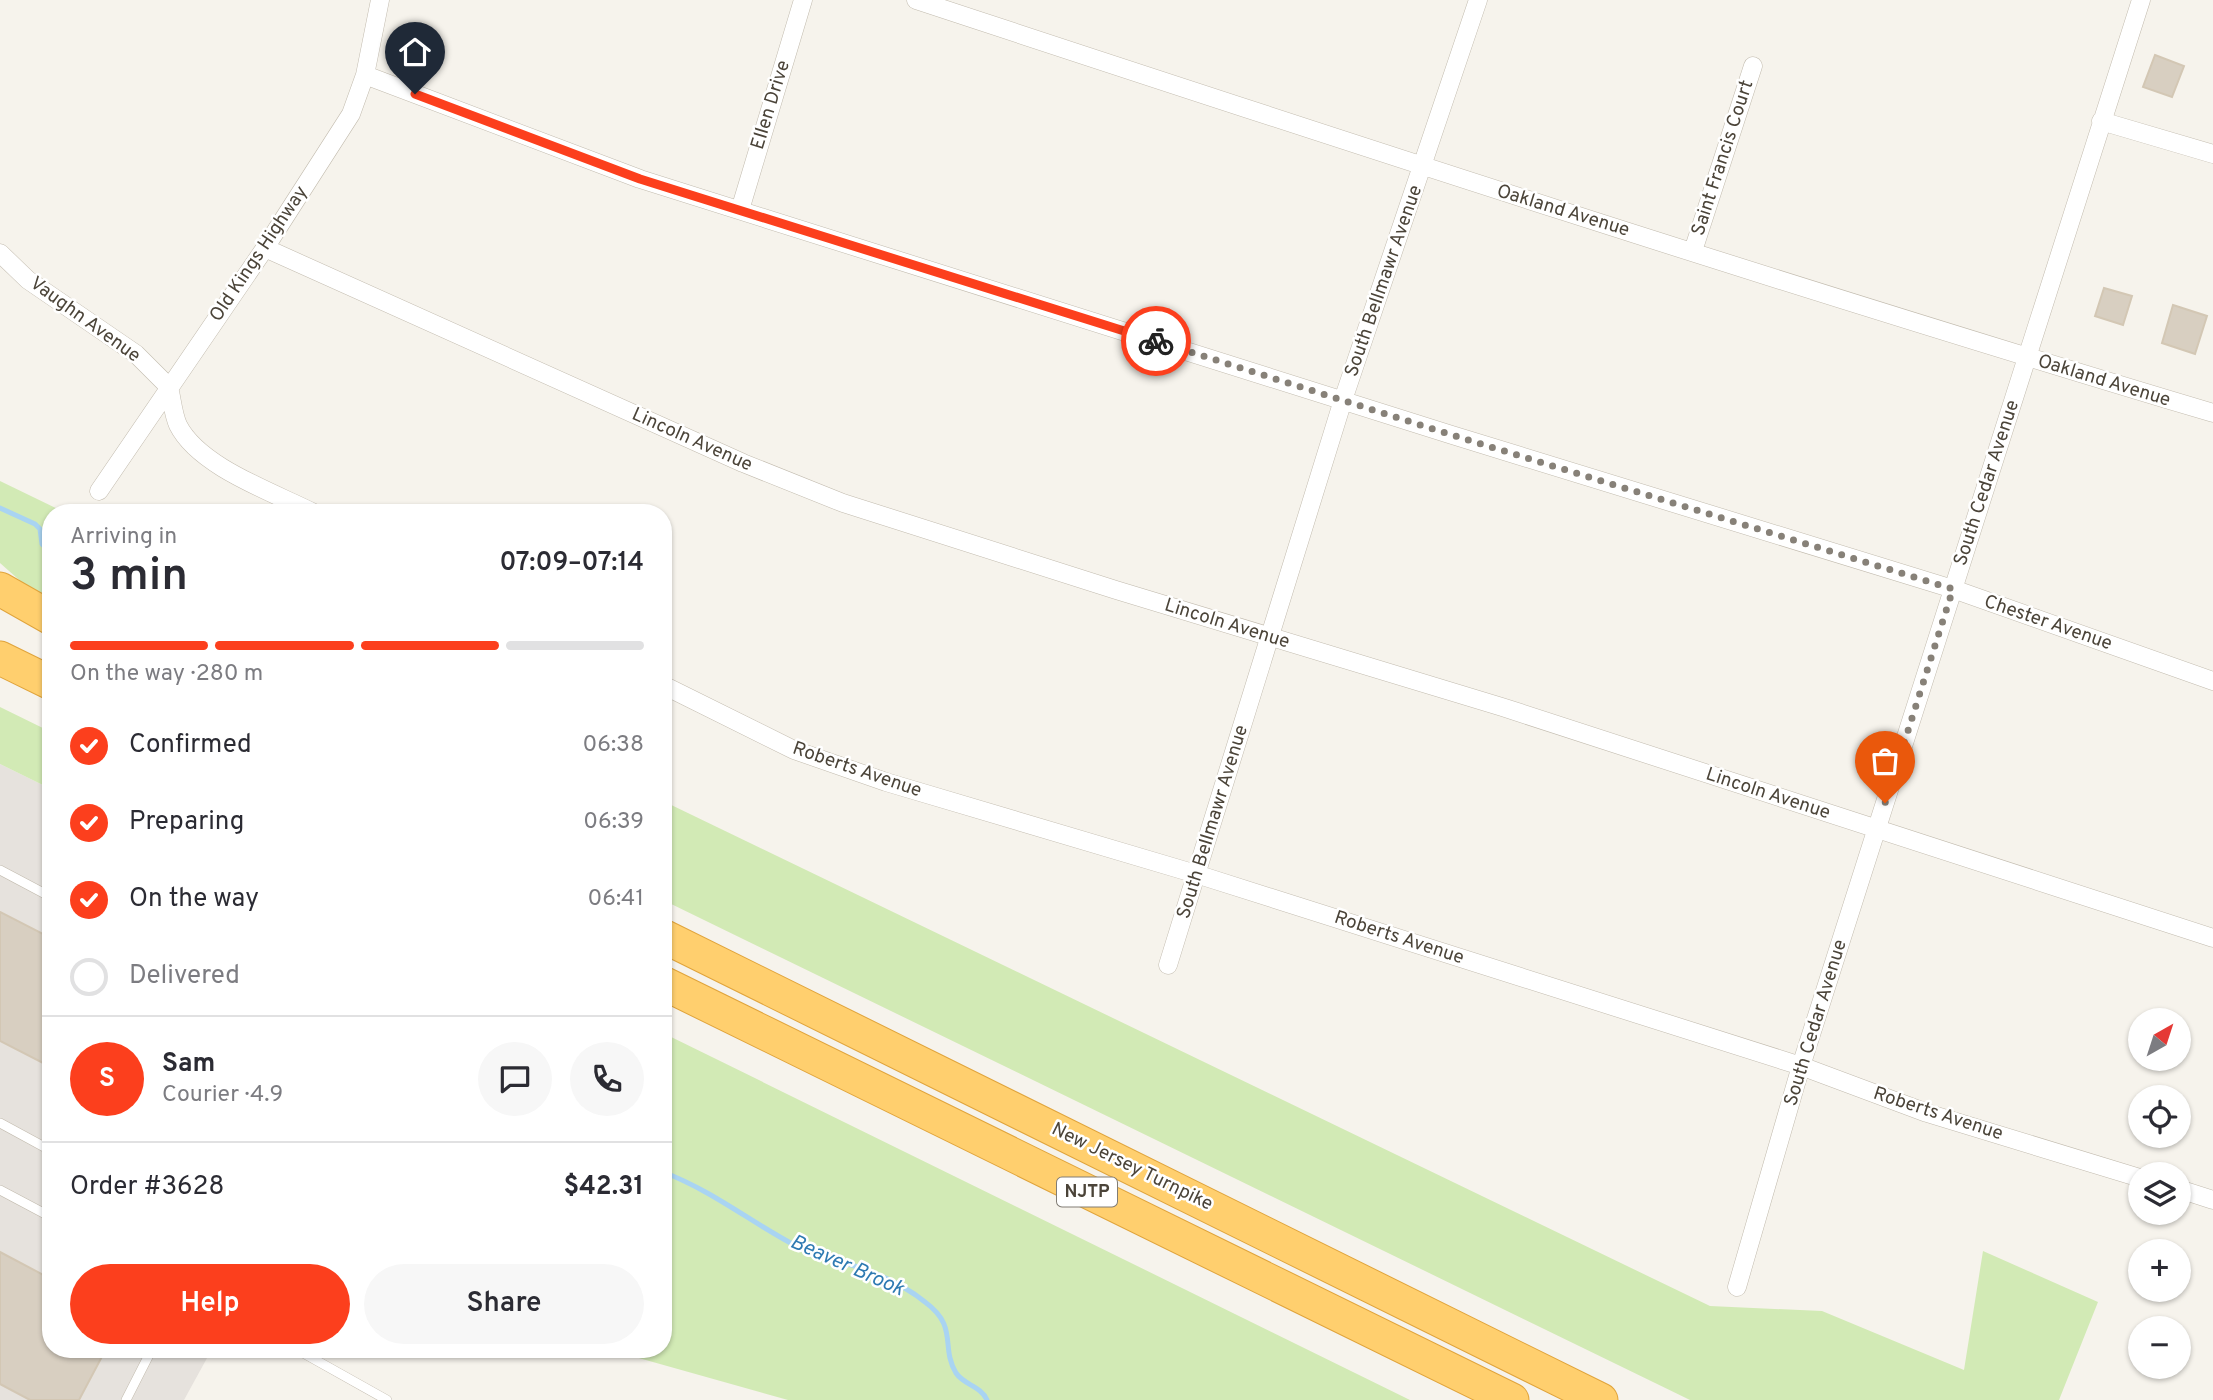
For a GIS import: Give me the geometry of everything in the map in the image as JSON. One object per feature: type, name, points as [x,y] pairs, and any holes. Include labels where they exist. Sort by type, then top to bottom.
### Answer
[{"type":"highway","points":[[0,589],[42,613]]},
{"type":"highway","points":[[0,611],[42,632]]},
{"type":"highway","points":[[0,658],[42,679]]},
{"type":"highway","points":[[0,665],[42,681]]},
{"type":"highway","name":"New Jersey Turnpike","points":[[672,940],[1601,1400]]},
{"type":"highway","name":"NJTP","points":[[672,988],[1512,1400]]},
{"type":"street","name":"Old Kings Highway","points":[[99,491],[265,248],[351,114],[365,75],[380,0]]},
{"type":"street","name":"Ellen Drive","points":[[740,210],[803,0]]},
{"type":"street","name":"Oakland Avenue","points":[[916,0],[1423,167],[2026,358],[2213,413]]},
{"type":"street","name":"South Bellmawr Avenue","points":[[1168,965],[1343,400],[1478,0]]},
{"type":"street","name":"South Cedar Avenue","points":[[1737,1287],[1801,1066],[2141,0]]},
{"type":"street","name":"Saint Francis Court","points":[[1693,251],[1753,66]]},
{"type":"street","name":"Chester Avenue","points":[[365,75],[640,179],[1953,589],[2213,681]]},
{"type":"street","points":[[2101,121],[2213,154]]},
{"type":"street","name":"Lincoln Avenue","points":[[265,248],[743,463],[843,503],[1103,586],[1502,707],[2213,938]]},
{"type":"street","name":"Vaughn Avenue","points":[[0,253],[28,280],[136,354],[169,387]]},
{"type":"street","points":[[169,387],[177,424],[192,444],[224,468],[296,504]]},
{"type":"street","name":"Roberts Avenue","points":[[672,689],[794,750],[886,782],[1196,874],[1801,1066],[1927,1114],[2128,1174]]},
{"type":"street","points":[[2191,1193],[2213,1200]]},
{"type":"lane","points":[[0,870],[42,892]]},
{"type":"lane","points":[[0,1124],[42,1143]]},
{"type":"lane","points":[[0,1190],[42,1212]]},
{"type":"lane","points":[[126,1400],[147,1358]]},
{"type":"lane","points":[[312,1358],[387,1400]]},
{"type":"shaded area","points":[[0,764],[42,785],[42,1358],[207,1358],[184,1400],[0,1400]]},
{"type":"green space","points":[[0,481],[47,504],[42,504],[42,598],[0,563]]},
{"type":"green space","points":[[0,707],[42,728],[42,785],[0,764]]},
{"type":"green space","points":[[672,805],[1710,1306],[1822,1311],[1964,1370],[1983,1251],[2098,1302],[2059,1400],[1690,1400],[672,904]]},
{"type":"green space","points":[[672,1037],[1410,1400],[788,1400],[639,1358],[672,1358]]},
{"type":"building","points":[[2155,55],[2184,66],[2172,97],[2143,87]]},
{"type":"building","points":[[2104,288],[2132,296],[2123,325],[2095,316]]},
{"type":"building","points":[[2173,305],[2207,316],[2195,354],[2162,343]]},
{"type":"building","points":[[0,912],[42,933],[42,1062],[0,1041]]},
{"type":"building","points":[[0,1252],[42,1274],[42,1358],[101,1358],[79,1400],[30,1400],[0,1384]]},
{"type":"waterway","name":"Beaver Brook","points":[[0,508],[35,524],[40,529],[42,544]]},
{"type":"waterway","name":"Beaver Brook","points":[[672,1176],[716,1198],[798,1247],[872,1272],[916,1295],[942,1320],[946,1328],[951,1363],[956,1373],[987,1400]]},
{"type":"way so far","points":[[1156,341],[1953,589],[1885,803]]},
{"type":"route","points":[[415,94],[640,179],[1156,341]]}]
